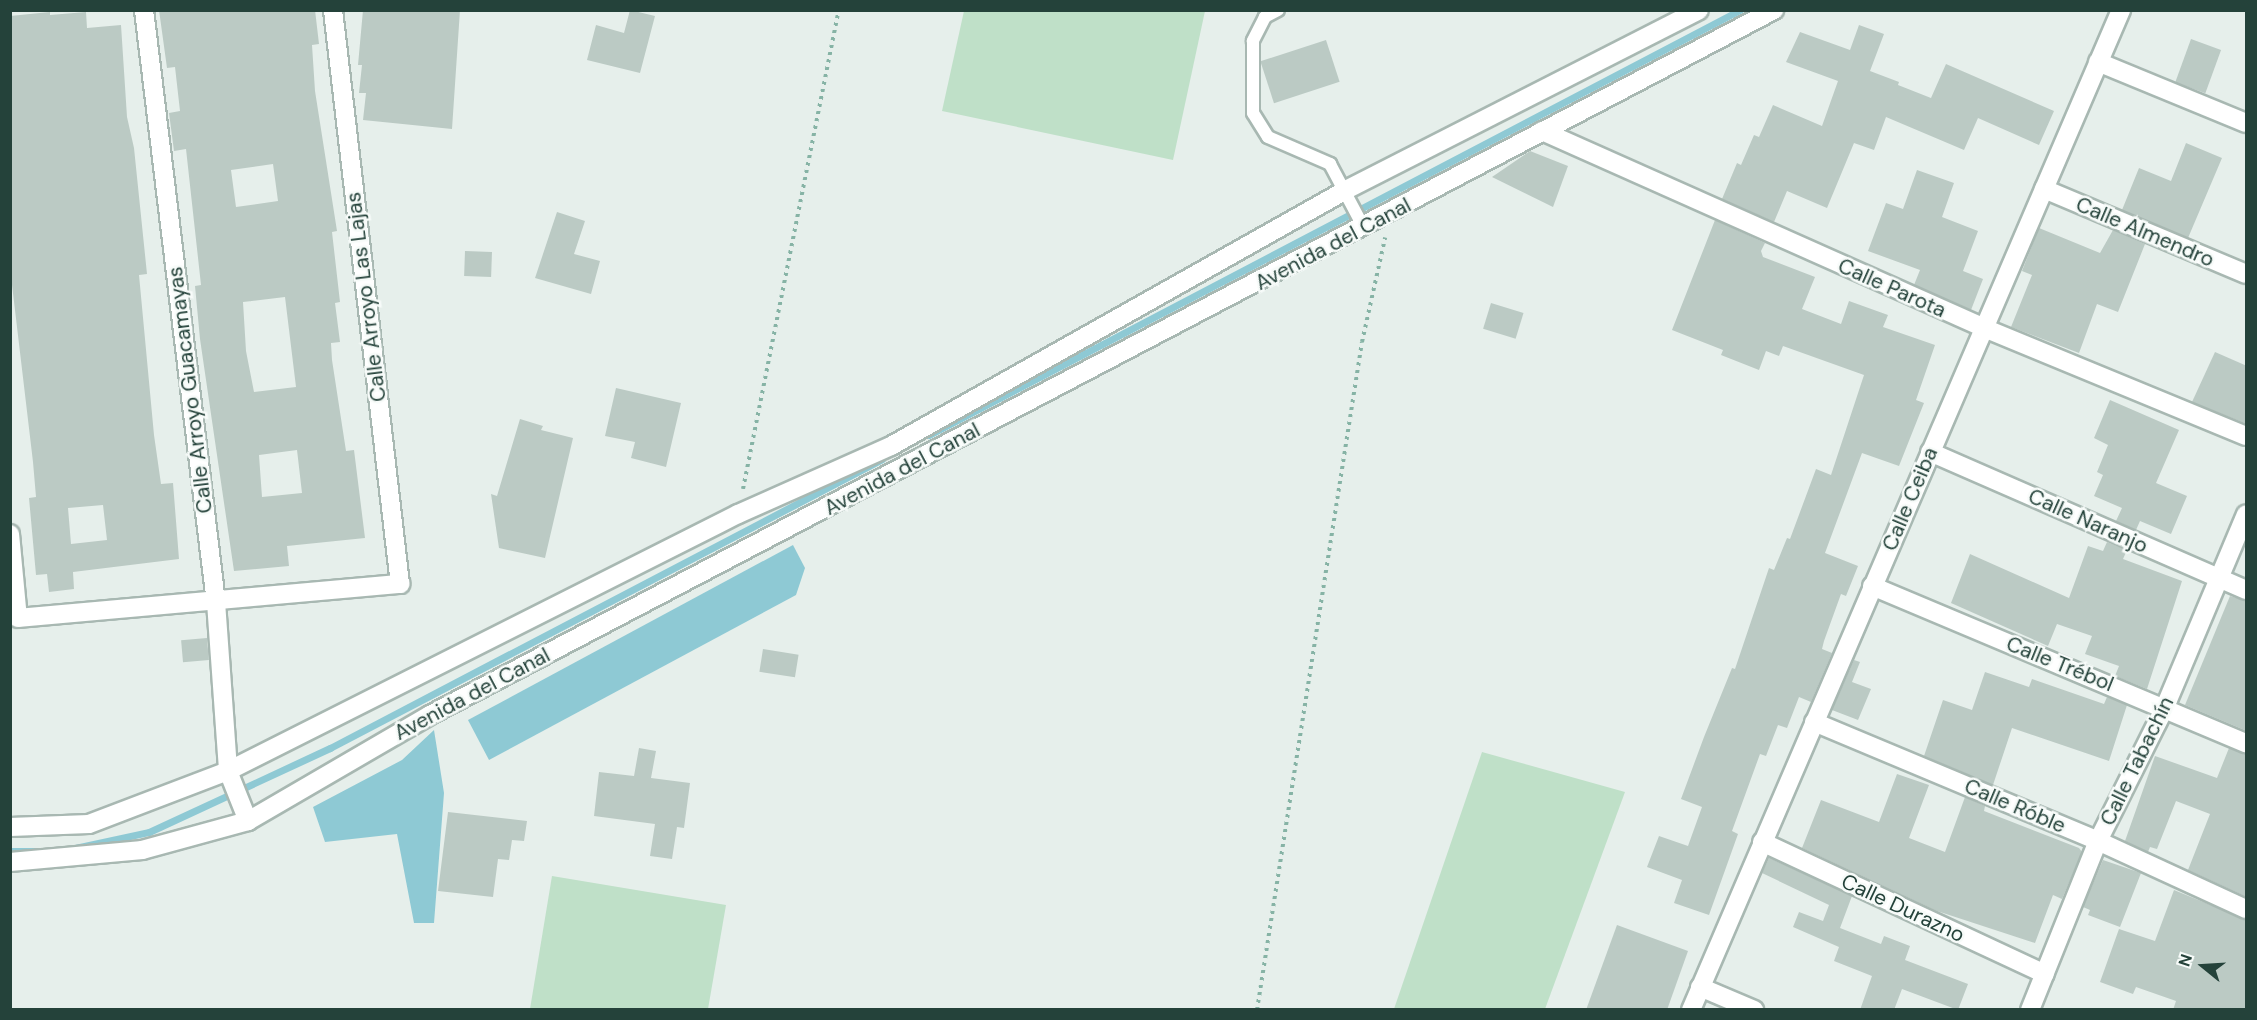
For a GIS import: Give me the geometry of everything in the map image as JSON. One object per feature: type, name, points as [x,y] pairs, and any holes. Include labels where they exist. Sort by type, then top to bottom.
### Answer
[{"type":"street","name":"Calle Arroyo Guacamayas","points":[[144,10],[216,603],[231,779],[245,815]]},
{"type":"street","name":"Calle Arroyo Las Lajas","points":[[216,603],[400,584],[333,10]]},
{"type":"street","points":[[10,827],[89,824],[231,779],[738,514],[891,446],[1346,190],[1699,10]]},
{"type":"street","name":"Avenida del Canal","points":[[10,862],[142,850],[245,815],[430,715],[1363,226],[1391,214],[1542,131],[1774,10]]},
{"type":"street","name":"Calle Ceiba","points":[[1691,1010],[2121,10]]},
{"type":"street","points":[[2098,62],[2247,123]]},
{"type":"street","name":"Calle Parota","points":[[1542,131],[1984,328],[2247,436]]},
{"type":"street","name":"Calle Almendro","points":[[2044,189],[2247,274]]},
{"type":"street","name":"Calle Naranjo","points":[[1930,452],[2247,590]]},
{"type":"street","name":"Calle Tabachín","points":[[2030,1010],[2098,841],[2165,707],[2247,514]]},
{"type":"street","points":[[10,534],[18,618],[216,603]]},
{"type":"street","name":"Calle Trébol","points":[[1872,586],[2247,743]]},
{"type":"street","name":"Calle Róble","points":[[1814,722],[2098,841],[2247,909]]},
{"type":"street","name":"Calle Durazno","points":[[1762,842],[2045,974]]},
{"type":"street","points":[[1700,987],[1754,1010]]},
{"type":"lane","points":[[1278,10],[1265,17],[1253,41],[1253,113],[1268,137],[1330,164],[1346,190],[1363,226]]},
{"type":"path","points":[[738,514],[839,10]]},
{"type":"path","points":[[1257,1010],[1362,342],[1391,214]]},
{"type":"green space","points":[[964,11],[1205,11],[1173,160],[942,111]]},
{"type":"green space","points":[[1482,752],[1625,792],[1545,1009],[1394,1009]]},
{"type":"green space","points":[[552,876],[726,905],[708,1009],[530,1009]]},
{"type":"water","points":[[793,545],[805,568],[796,595],[489,760],[468,720]]},
{"type":"water","points":[[434,730],[444,793],[434,923],[414,923],[397,834],[325,842],[313,807],[402,760]]},
{"type":"building","points":[[159,10],[315,10],[319,44],[312,45],[315,91],[337,231],[332,232],[340,302],[335,303],[340,342],[331,343],[332,360],[346,451],[354,450],[365,538],[287,546],[289,566],[234,571],[200,339],[195,286],[201,285],[186,149],[174,151],[169,113],[180,111],[175,67],[167,68]],"holes":[[[273,164],[278,201],[236,207],[231,170]],[[285,297],[296,387],[254,392],[246,351],[243,302]],[[297,450],[302,493],[262,497],[259,455]]]},
{"type":"building","points":[[363,10],[460,10],[452,129],[363,120],[366,93],[359,93],[362,65],[358,65]]},
{"type":"building","points":[[630,10],[655,16],[640,73],[587,60],[596,25],[624,33]]},
{"type":"building","points":[[50,12],[50,15],[86,12],[87,28],[121,25],[127,117],[134,148],[147,274],[139,275],[154,435],[161,484],[173,483],[179,559],[73,572],[74,589],[49,592],[47,574],[36,575],[29,498],[36,497],[10,268],[10,16]],"holes":[[[103,505],[107,540],[71,544],[68,508]]]},
{"type":"building","points":[[1859,25],[1884,34],[1870,71],[1899,82],[1898,85],[1931,98],[1946,64],[2054,111],[2039,145],[1978,118],[1964,150],[1886,117],[1874,150],[1854,143],[1827,208],[1787,191],[1774,222],[1722,199],[1737,163],[1741,165],[1754,135],[1759,137],[1773,105],[1822,126],[1838,81],[1786,62],[1800,32],[1850,50]]},
{"type":"building","points":[[2191,39],[2221,50],[2205,93],[2175,82]]},
{"type":"building","points":[[1326,40],[1340,82],[1274,103],[1260,61]]},
{"type":"building","points":[[2186,143],[2222,158],[2188,238],[2122,210],[2139,168],[2171,181]]},
{"type":"building","points":[[1530,151],[1568,166],[1553,207],[1492,177]]},
{"type":"building","points":[[1917,170],[1954,183],[1942,217],[1978,231],[1963,271],[1983,279],[1971,310],[1914,285],[1920,270],[1868,251],[1886,203],[1903,209]]},
{"type":"building","points":[[557,212],[585,221],[574,254],[600,261],[591,294],[535,278]]},
{"type":"building","points":[[1715,220],[1765,243],[1761,251],[1763,257],[1815,277],[1802,309],[1841,324],[1849,301],[1888,315],[1883,327],[1935,345],[1916,400],[1924,403],[1899,466],[1862,453],[1825,553],[1858,566],[1846,596],[1841,594],[1824,641],[1822,649],[1832,653],[1811,702],[1799,697],[1787,728],[1778,725],[1766,756],[1760,754],[1732,831],[1738,834],[1709,915],[1674,903],[1682,880],[1647,867],[1659,836],[1688,846],[1702,807],[1681,799],[1704,737],[1732,668],[1735,669],[1769,568],[1774,570],[1787,538],[1790,539],[1816,469],[1831,475],[1864,375],[1783,346],[1779,356],[1766,351],[1759,370],[1721,355],[1723,350],[1672,330]]},
{"type":"building","points":[[2039,228],[2100,253],[2113,230],[2145,244],[2118,312],[2097,304],[2079,353],[2011,327],[2032,275],[2022,271]]},
{"type":"building","points":[[465,251],[492,252],[491,277],[464,276]]},
{"type":"building","points":[[1491,303],[1524,313],[1516,339],[1483,329]]},
{"type":"building","points":[[2215,352],[2247,366],[2247,424],[2192,402]]},
{"type":"building","points":[[616,388],[681,403],[666,467],[631,458],[635,442],[605,436]]},
{"type":"building","points":[[2110,400],[2179,430],[2156,483],[2187,496],[2171,534],[2140,521],[2136,530],[2116,521],[2122,508],[2094,496],[2103,475],[2097,472],[2108,445],[2094,438]]},
{"type":"building","points":[[520,419],[543,426],[541,430],[573,438],[545,558],[499,548],[491,494],[497,496]]},
{"type":"building","points":[[2107,542],[2127,550],[2123,559],[2182,581],[2147,689],[2115,676],[2119,666],[2085,654],[2092,636],[2057,624],[2048,646],[1951,603],[1970,554],[2069,598],[2088,546],[2103,551]]},
{"type":"building","points":[[2230,596],[2247,601],[2247,731],[2185,705]]},
{"type":"building","points":[[207,638],[209,660],[183,662],[181,640]]},
{"type":"building","points":[[763,649],[799,655],[795,677],[759,672]]},
{"type":"building","points":[[1854,660],[1860,662],[1852,682],[1871,689],[1858,720],[1832,710]]},
{"type":"building","points":[[1985,672],[2029,687],[2032,679],[2104,704],[2107,697],[2127,705],[2109,761],[2012,728],[1993,785],[1924,756],[1943,700],[1972,710]]},
{"type":"building","points":[[639,748],[656,751],[651,778],[690,783],[684,828],[677,827],[672,859],[650,856],[655,824],[594,816],[599,772],[634,776]]},
{"type":"building","points":[[2229,748],[2247,754],[2247,897],[2188,870],[2210,814],[2176,801],[2157,849],[2150,847],[2148,852],[2125,841],[2155,756],[2217,778]]},
{"type":"building","points":[[1897,774],[1929,785],[1909,838],[1945,852],[1965,797],[1985,806],[1984,811],[2079,848],[2082,852],[2062,899],[2053,895],[2035,943],[1937,911],[1802,848],[1821,800],[1879,822]]},
{"type":"building","points":[[448,812],[527,821],[524,841],[512,840],[509,860],[498,859],[493,897],[438,891]]},
{"type":"building","points":[[1769,858],[1852,896],[1840,928],[1881,944],[1884,936],[1910,946],[1905,960],[1968,984],[1958,1010],[1902,989],[1894,1010],[1860,1010],[1872,976],[1834,961],[1839,947],[1793,927],[1799,912],[1823,921],[1829,905],[1762,873]]},
{"type":"building","points":[[2103,860],[2141,873],[2120,927],[2088,915],[2090,910],[2083,907]]},
{"type":"building","points":[[2174,890],[2247,920],[2247,1010],[2173,1010],[2176,1001],[2136,987],[2133,994],[2100,982],[2119,929],[2155,941]]},
{"type":"building","points":[[1617,925],[1688,951],[1667,1010],[1586,1010]]},
{"type":"waterway","points":[[929,435],[1740,10]]},
{"type":"waterway","points":[[75,848],[149,832],[330,748],[882,459]]},
{"type":"waterway","points":[[10,851],[40,851]]}]
